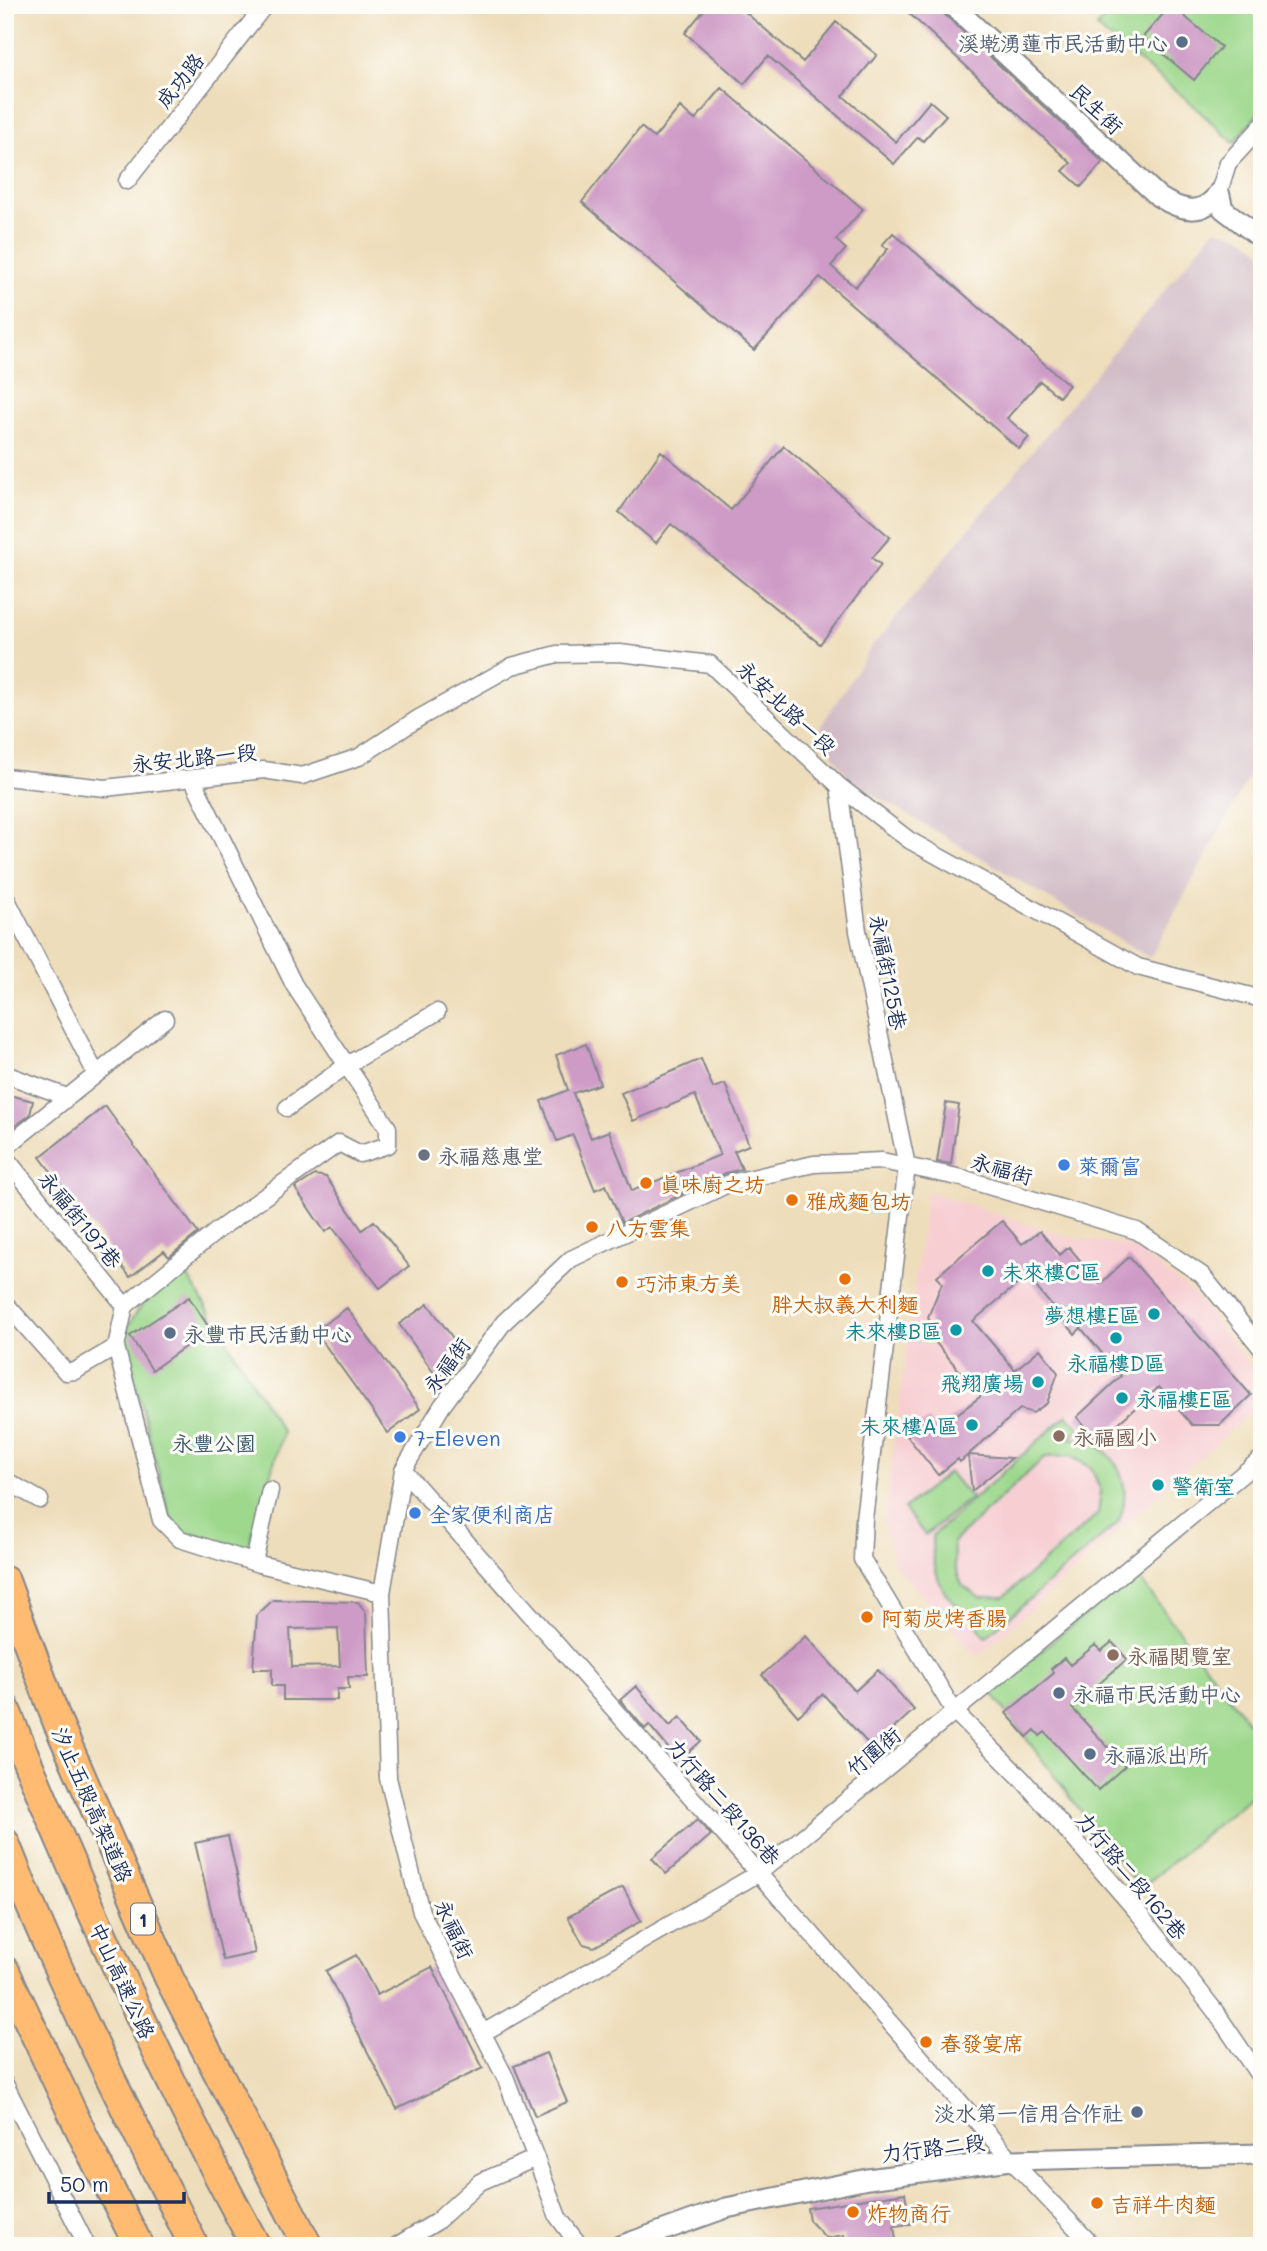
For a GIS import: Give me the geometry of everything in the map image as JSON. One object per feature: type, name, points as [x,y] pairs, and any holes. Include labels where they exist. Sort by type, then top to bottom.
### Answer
[{"type":"highway","name":"汐止五股高架道路","points":[[5,1581],[57,1721],[169,1978],[307,2246]]},
{"type":"highway","name":"中山高速公路","points":[[5,1707],[60,1842],[132,2006],[256,2246]]},
{"type":"highway","points":[[5,1843],[93,2044],[194,2246]]},
{"type":"highway","points":[[5,1971],[139,2246]]},
{"type":"street","name":"成功路","points":[[127,181],[265,5]]},
{"type":"street","name":"民生街","points":[[951,5],[1159,197],[1178,209],[1192,211],[1214,200],[1219,192]]},
{"type":"street","points":[[1262,126],[1228,163],[1219,192],[1223,209],[1262,239]]},
{"type":"street","name":"永安北路一段","points":[[5,778],[105,788],[264,770],[302,776],[359,757],[419,718],[512,666],[557,654],[620,653],[710,664],[839,786],[909,840],[1138,967],[1262,999]]},
{"type":"street","points":[[192,778],[294,985],[388,1128],[388,1145],[360,1154],[339,1143],[218,1230],[125,1306],[116,1347],[161,1520],[180,1539],[254,1562],[382,1593]]},
{"type":"street","name":"永福街125巷","points":[[839,786],[858,931],[907,1166],[864,1520],[862,1559],[954,1711]]},
{"type":"street","points":[[5,896],[96,1074]]},
{"type":"street","points":[[287,1108],[347,1065],[437,1012]]},
{"type":"street","points":[[5,1148],[165,1019]]},
{"type":"street","points":[[5,1074],[67,1097]]},
{"type":"street","name":"永福街197巷","points":[[5,1157],[125,1306]]},
{"type":"street","name":"永福街","points":[[580,2246],[558,2217],[506,2079],[421,1912],[388,1778],[382,1593],[403,1470],[442,1406],[504,1322],[571,1259],[730,1183],[814,1164],[882,1161],[962,1178],[1137,1231],[1202,1275],[1262,1349]]},
{"type":"street","points":[[5,1303],[66,1371],[75,1371],[116,1347]]},
{"type":"street","name":"竹圍街","points":[[483,2033],[760,1873],[1262,1458]]},
{"type":"street","name":"力行路二段136巷","points":[[403,1470],[1011,2160],[1093,2246]]},
{"type":"street","points":[[5,1480],[40,1500]]},
{"type":"street","points":[[254,1562],[270,1490]]},
{"type":"street","name":"力行路二段162巷","points":[[954,1711],[1022,1779],[1140,1915],[1215,2011],[1262,2080]]},
{"type":"street","points":[[5,2084],[10,2107],[87,2246]]},
{"type":"street","name":"力行路二段","points":[[620,2246],[726,2208],[868,2179],[1011,2160],[1262,2154]]},
{"type":"street","points":[[397,2246],[436,2222],[480,2182],[536,2158]]},
{"type":"shaded area","points":[[1215,229],[1240,235],[1262,251],[1262,753],[1150,958],[851,781],[817,732],[871,648]]},
{"type":"shaded area","name":"永福國小","points":[[927,1191],[1072,1238],[1132,1246],[1194,1294],[1262,1382],[1262,1402],[978,1657],[894,1564],[884,1523]]},
{"type":"green space","points":[[1114,5],[1262,5],[1262,109],[1234,143],[1184,97],[1097,28]]},
{"type":"green space","name":"永豐公園","points":[[184,1270],[283,1433],[248,1548],[181,1532],[169,1514],[124,1337],[141,1307],[156,1291]]},
{"type":"green space","points":[[1067,1415],[1080,1429],[1070,1438],[1099,1447],[1110,1456],[1123,1479],[1123,1508],[1118,1523],[986,1637],[976,1624],[985,1616],[959,1606],[943,1588],[934,1564],[932,1536]],"holes":[[[1070,1456],[1091,1467],[1101,1491],[1098,1514],[1004,1597],[980,1598],[962,1585],[955,1566],[953,1542],[1045,1457]]]},
{"type":"green space","points":[[949,1472],[971,1498],[925,1535],[904,1509]]},
{"type":"green space","points":[[1135,1573],[1262,1740],[1262,1787],[1140,1889],[991,1692]]},
{"type":"building","points":[[708,5],[737,5],[803,62],[836,22],[877,55],[843,96],[896,142],[930,101],[946,115],[923,141],[918,137],[894,164],[768,56],[744,84],[685,33]]},
{"type":"building","points":[[900,5],[940,5],[944,14],[1103,162],[1081,187],[1063,171],[1071,163]]},
{"type":"building","name":"溪墘湧蓮市民活動中心","points":[[1171,5],[1221,47],[1194,80],[1143,37]]},
{"type":"building","points":[[722,88],[863,209],[836,240],[846,249],[831,266],[855,287],[888,249],[882,245],[893,233],[1069,385],[1059,397],[1040,381],[1007,418],[1029,437],[1019,449],[820,277],[754,350],[582,202],[641,127],[654,138],[680,107],[695,120]]},
{"type":"building","points":[[784,446],[890,537],[872,558],[881,565],[820,644],[671,524],[656,543],[619,512],[661,451],[731,510]]},
{"type":"building","points":[[586,1044],[600,1084],[573,1093],[591,1138],[609,1131],[632,1191],[720,1155],[695,1095],[633,1121],[621,1093],[701,1059],[713,1088],[725,1084],[749,1145],[734,1151],[742,1169],[726,1173],[622,1223],[606,1185],[595,1190],[573,1135],[557,1141],[541,1101],[568,1090],[556,1055]]},
{"type":"building","points":[[5,1094],[33,1101],[30,1115],[15,1126],[5,1124]]},
{"type":"building","points":[[946,1103],[959,1105],[951,1164],[937,1162]]},
{"type":"building","points":[[105,1106],[198,1233],[169,1257],[164,1251],[130,1277],[40,1157]]},
{"type":"building","points":[[315,1175],[326,1177],[362,1230],[374,1221],[409,1266],[380,1288],[332,1227],[325,1232],[295,1188]]},
{"type":"building","points":[[1002,1221],[1022,1244],[1040,1231],[1060,1255],[1069,1247],[1100,1284],[1129,1257],[1251,1395],[1220,1425],[1192,1425],[1159,1387],[1097,1442],[1077,1417],[1121,1376],[1081,1328],[1075,1334],[1027,1276],[973,1321],[1015,1370],[1040,1349],[1058,1373],[1047,1403],[1033,1413],[1020,1409],[960,1462],[958,1459],[938,1475],[907,1436],[928,1420],[936,1430],[981,1396],[936,1343],[928,1317],[942,1283],[937,1276]]},
{"type":"building","name":"永豐市民活動中心","points":[[189,1297],[210,1329],[152,1370],[130,1336]]},
{"type":"building","points":[[428,1304],[466,1356],[437,1377],[399,1324]]},
{"type":"building","points":[[347,1308],[420,1409],[388,1433],[315,1331]]},
{"type":"building","points":[[968,1455],[1012,1458],[972,1491]]},
{"type":"building","points":[[273,1600],[358,1602],[366,1613],[368,1677],[348,1677],[349,1689],[337,1689],[337,1700],[283,1700],[283,1686],[272,1686],[272,1669],[253,1669],[257,1615]],"holes":[[[338,1628],[340,1666],[292,1667],[290,1629]]]},
{"type":"building","points":[[806,1636],[855,1691],[878,1670],[914,1710],[872,1748],[823,1694],[798,1716],[762,1675]]},
{"type":"building","name":"永福市民活動中心","points":[[1112,1642],[1127,1659],[1072,1708],[1125,1766],[1098,1790],[1045,1732],[1040,1736],[1035,1730],[1027,1737],[1006,1713],[1054,1673],[1051,1669],[1064,1658],[1070,1665],[1095,1645],[1101,1651]]},
{"type":"building","points":[[636,1686],[670,1726],[680,1717],[701,1741],[679,1761],[649,1725],[645,1729],[620,1700]]},
{"type":"building","points":[[697,1820],[711,1835],[666,1874],[652,1858]]},
{"type":"building","points":[[228,1836],[255,1953],[223,1960],[195,1843]]},
{"type":"building","points":[[623,1887],[641,1921],[594,1947],[583,1944],[568,1917]]},
{"type":"building","points":[[356,1955],[377,1995],[432,1967],[483,2068],[397,2109],[326,1971]]},
{"type":"building","points":[[546,2053],[567,2102],[535,2116],[514,2066]]},
{"type":"building","points":[[905,2193],[911,2224],[894,2226],[897,2246],[845,2246],[844,2235],[826,2238],[809,2220],[807,2208]]},
{"type":"place","name":"溪墘湧蓮市民活動中心","points":[[1182,42]]},
{"type":"place","name":"永福慈惠堂","points":[[424,1155]]},
{"type":"place","name":"萊爾富","points":[[1064,1165]]},
{"type":"place","name":"真味廚之坊","points":[[646,1183]]},
{"type":"place","name":"雅成麵包坊","points":[[792,1200]]},
{"type":"place","name":"八方雲集","points":[[592,1227]]},
{"type":"place","name":"未來樓C區","points":[[988,1271]]},
{"type":"place","name":"胖大叔義大利麵","points":[[845,1279]]},
{"type":"place","name":"巧沛東方美","points":[[622,1282]]},
{"type":"place","name":"夢想樓E區","points":[[1154,1314]]},
{"type":"place","name":"未來樓B區","points":[[956,1330]]},
{"type":"place","name":"永豐市民活動中心","points":[[170,1333]]},
{"type":"place","name":"永福樓D區","points":[[1116,1338]]},
{"type":"place","name":"飛翔廣場","points":[[1038,1382]]},
{"type":"place","name":"永福樓E區","points":[[1122,1398]]},
{"type":"place","name":"未來樓A區","points":[[972,1425]]},
{"type":"place","name":"永福國小","points":[[1059,1436]]},
{"type":"place","name":"7-Eleven","points":[[400,1437]]},
{"type":"place","name":"警衛室","points":[[1158,1485]]},
{"type":"place","name":"全家便利商店","points":[[415,1513]]},
{"type":"place","name":"阿菊炭烤香腸","points":[[867,1617]]},
{"type":"place","name":"永福閱覽室","points":[[1113,1655]]},
{"type":"place","name":"永福市民活動中心","points":[[1059,1693]]},
{"type":"place","name":"永福派出所","points":[[1090,1754]]},
{"type":"place","name":"春發宴席","points":[[926,2042]]},
{"type":"place","name":"淡水第一信用合作社","points":[[1137,2112]]},
{"type":"place","name":"吉祥牛肉麵","points":[[1097,2203]]},
{"type":"place","name":"炸物商行","points":[[853,2212]]}]
